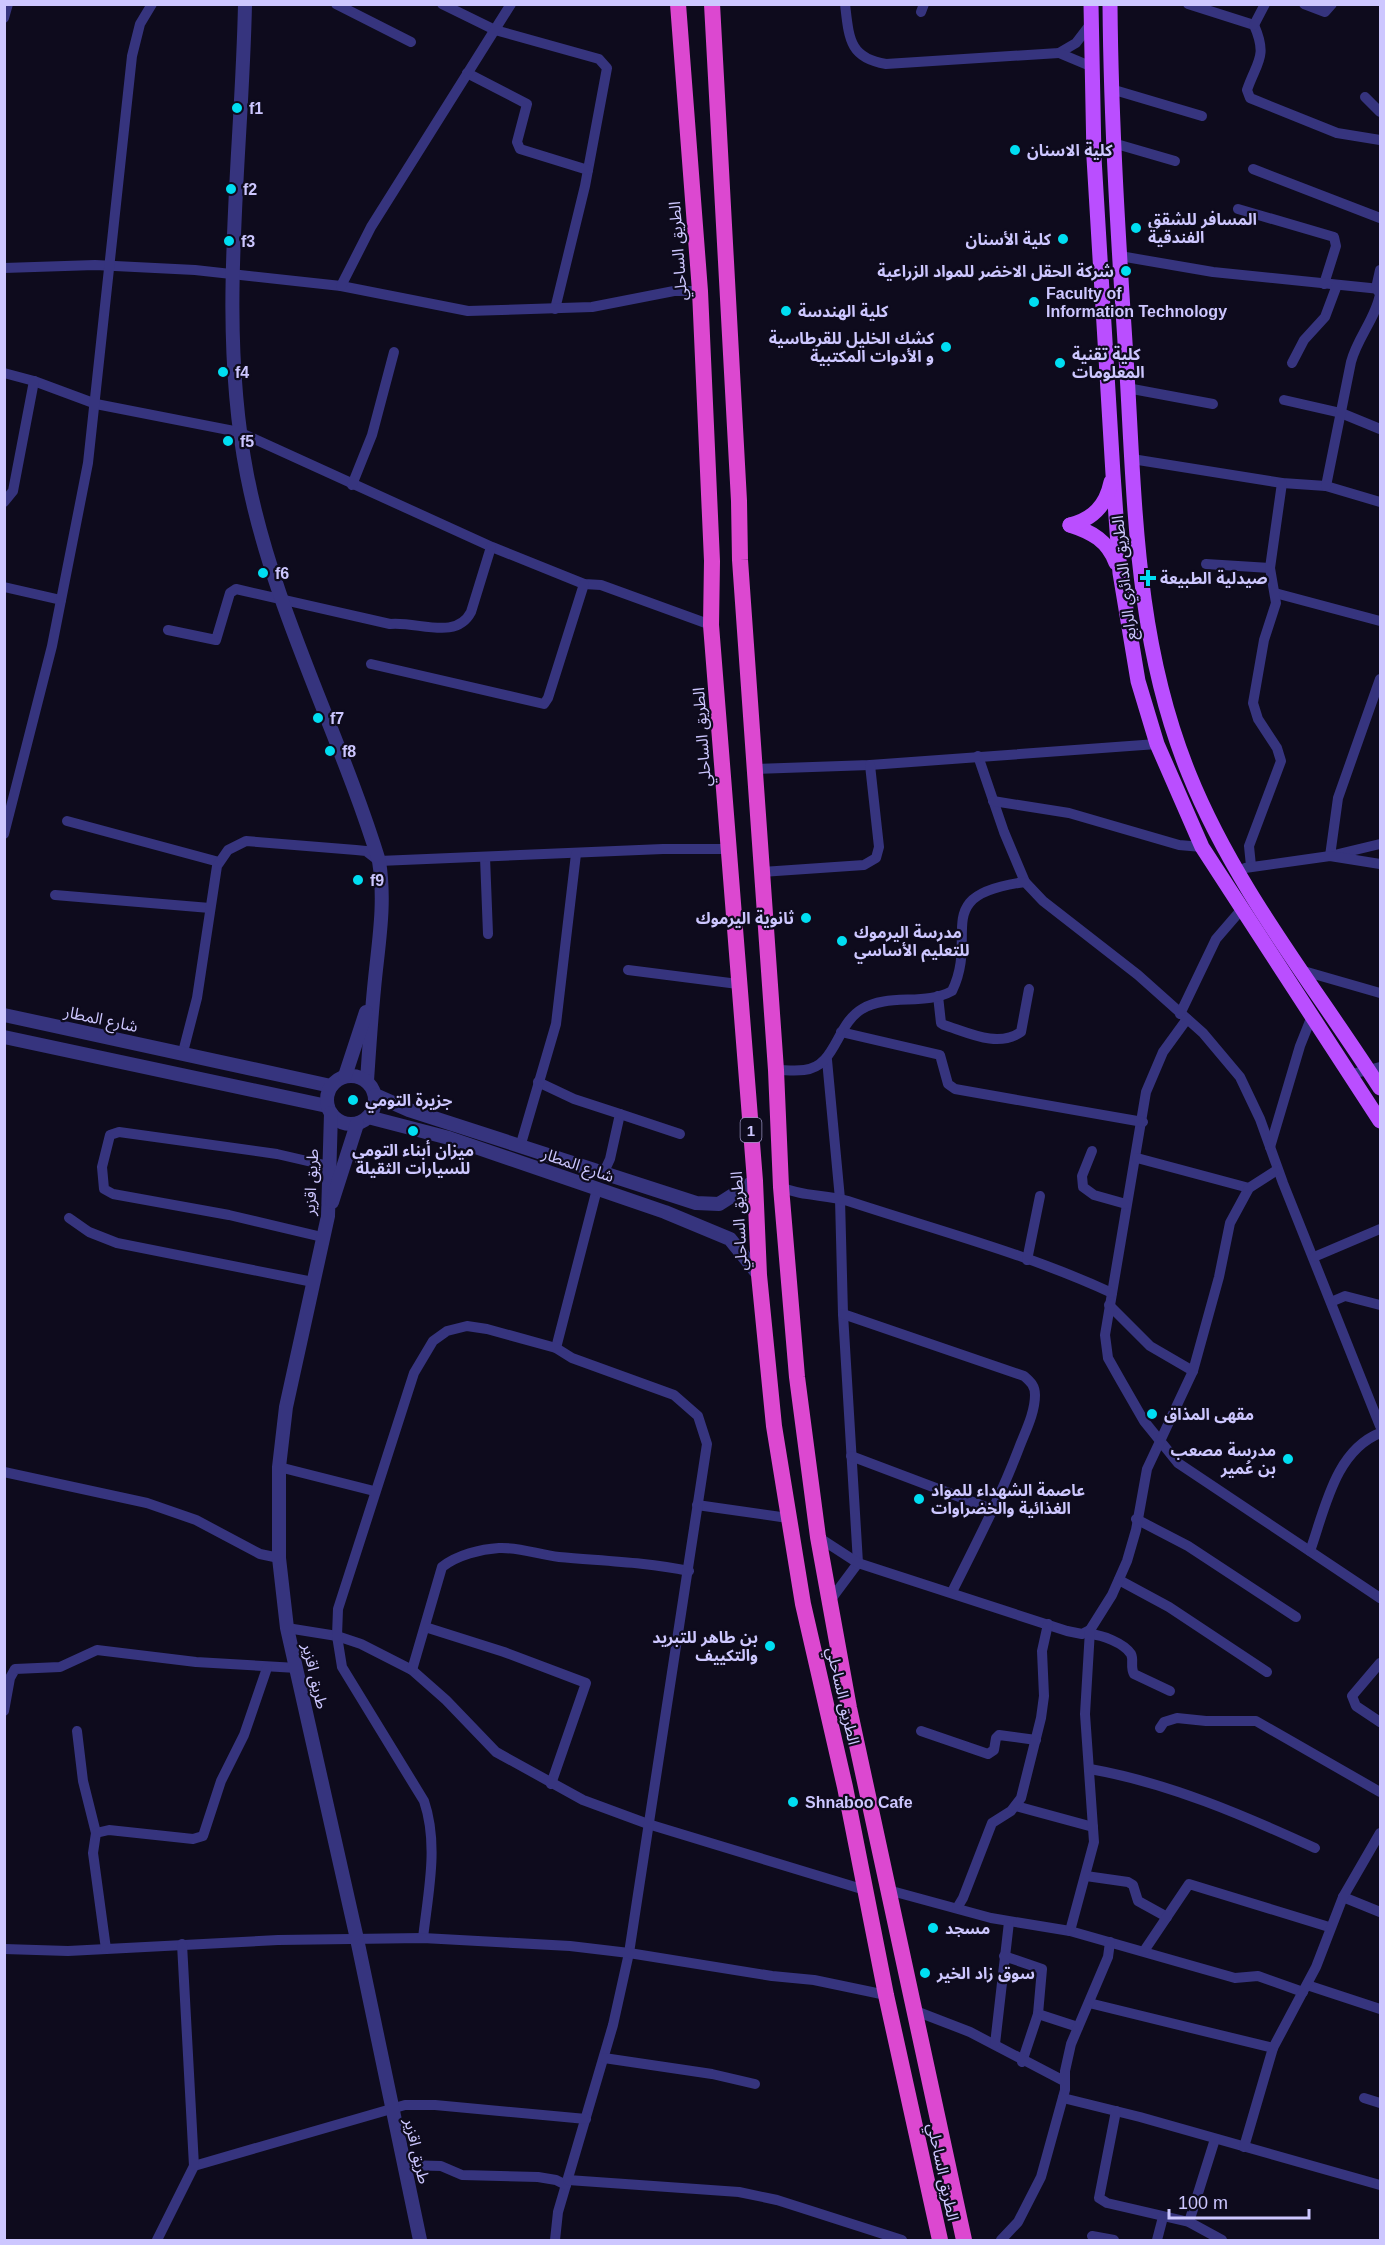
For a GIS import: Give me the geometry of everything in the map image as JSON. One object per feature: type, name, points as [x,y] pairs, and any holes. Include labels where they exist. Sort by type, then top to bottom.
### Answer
[{"type":"highway","name":"الطريق الساحلي","points":[[678,4],[700,291],[710,499],[711,626],[755,1180],[759,1275],[774,1426],[788,1518],[939,2241]]},
{"type":"highway","name":"الطريق الساحلي","points":[[712,4],[739,501],[740,560],[776,1070],[781,1187],[797,1377],[829,1602],[888,1890],[901,1939],[913,2010],[964,2241]]},
{"type":"highway","points":[[710,499],[725,510],[739,501]]},
{"type":"highway","points":[[712,561],[719,552],[724,550],[735,554],[740,560]]},
{"type":"main road","name":"الطريق الدائري الرابع","points":[[1090,4],[1094,158],[1113,474],[1120,573],[1131,649],[1156,744],[1202,847],[1241,910],[1352,1074],[1380,1121]]},
{"type":"main road","name":"الطريق الدائري الرابع","points":[[1110,4],[1113,143],[1141,591],[1158,682],[1189,775],[1215,833],[1244,869],[1299,970],[1375,1069],[1380,1088]]},
{"type":"main road","points":[[1113,474],[1109,492],[1097,512],[1088,519],[1070,525],[1095,534],[1105,544],[1120,573]]},
{"type":"street","points":[[4,18],[8,4]]},
{"type":"street","points":[[4,834],[10,820],[61,600],[88,463],[132,56],[140,24],[152,4]]},
{"type":"street","points":[[245,4],[234,276],[233,353],[239,432],[258,522],[283,601],[379,861],[383,913],[374,987],[367,1081],[375,1095],[374,1107],[363,1120],[327,1216]]},
{"type":"street","points":[[336,4],[411,42]]},
{"type":"street","points":[[442,4],[495,30],[592,57],[604,63],[607,74],[588,170],[555,309]]},
{"type":"street","points":[[341,286],[371,227],[511,4]]},
{"type":"street","points":[[845,4],[853,46],[863,57],[878,62],[910,64],[1059,53],[1076,43],[1089,26]]},
{"type":"street","points":[[1188,4],[1230,20],[1254,25]]},
{"type":"street","points":[[1264,4],[1254,25],[1262,45],[1262,52],[1259,66],[1247,90],[1250,98],[1337,132],[1380,140]]},
{"type":"street","points":[[1304,4],[1325,12],[1332,4]]},
{"type":"street","points":[[1059,53],[1090,66]]},
{"type":"street","points":[[467,73],[527,104],[517,142],[520,148],[588,170]]},
{"type":"street","points":[[1111,89],[1202,116]]},
{"type":"street","points":[[1365,97],[1380,112]]},
{"type":"street","points":[[1113,143],[1175,161]]},
{"type":"street","points":[[1253,169],[1380,218]]},
{"type":"street","points":[[1238,209],[1334,237],[1336,246],[1324,284]]},
{"type":"street","points":[[1120,255],[1213,272],[1378,288]]},
{"type":"street","points":[[4,268],[111,266],[195,270],[341,286],[468,311],[592,307],[674,291],[700,291]]},
{"type":"street","points":[[1326,486],[1356,342],[1378,303],[1380,270]]},
{"type":"street","points":[[1292,363],[1304,340],[1324,317],[1337,285]]},
{"type":"street","points":[[352,485],[372,435],[394,352]]},
{"type":"street","points":[[4,373],[34,381],[96,404],[239,432],[491,547],[584,584],[601,585],[711,626]]},
{"type":"street","points":[[4,502],[13,491],[34,381]]},
{"type":"street","points":[[1128,388],[1213,404]]},
{"type":"street","points":[[1284,400],[1341,413],[1380,429]]},
{"type":"street","points":[[1132,459],[1282,483],[1326,486],[1380,502]]},
{"type":"street","points":[[1282,483],[1270,568],[1276,603],[1262,649],[1252,703],[1258,719],[1277,748],[1281,761],[1249,846],[1244,869],[1330,856],[1380,844]]},
{"type":"street","points":[[168,630],[216,640],[232,590],[390,624],[404,622],[455,628],[467,621],[471,612],[491,547]]},
{"type":"street","points":[[1206,564],[1270,568]]},
{"type":"street","points":[[371,664],[544,704],[548,698],[584,584]]},
{"type":"street","points":[[4,587],[61,600]]},
{"type":"street","points":[[1275,593],[1380,621]]},
{"type":"street","points":[[1330,856],[1338,798],[1380,679]]},
{"type":"street","points":[[756,769],[870,765],[1156,744]]},
{"type":"street","points":[[978,756],[1025,882],[1043,901],[1138,975],[1184,1017],[1240,1077],[1380,1426]]},
{"type":"street","points":[[761,872],[864,865],[876,858],[879,839],[870,765]]},
{"type":"street","points":[[993,801],[1069,813],[1179,845],[1202,847]]},
{"type":"street","points":[[67,821],[219,862]]},
{"type":"street","points":[[183,1053],[199,987],[219,862],[228,850],[255,840],[366,851],[379,861],[576,855],[663,849],[729,849]]},
{"type":"street","points":[[520,1147],[556,1024],[576,855]]},
{"type":"street","points":[[1330,856],[1380,864]]},
{"type":"street","points":[[486,857],[488,934]]},
{"type":"street","points":[[829,1602],[858,1563],[843,1314],[840,1199],[827,1060],[850,1017],[864,1007],[938,996],[952,991],[956,982],[964,915],[975,897],[997,885],[1025,882]]},
{"type":"street","points":[[55,895],[210,908]]},
{"type":"street","points":[[1241,910],[1216,939],[1184,1017],[1163,1052],[1146,1092],[1143,1122],[1126,1204],[1104,1346],[1108,1358],[1144,1421],[1178,1463],[1380,1598]]},
{"type":"street","points":[[628,970],[738,984]]},
{"type":"street","points":[[1299,970],[1380,993]]},
{"type":"street","points":[[345,1076],[374,987]]},
{"type":"street","points":[[938,996],[941,1023],[944,1025],[993,1039],[1008,1040],[1021,1032],[1029,989]]},
{"type":"street","name":"شارع المطار","points":[[4,1015],[331,1086]]},
{"type":"street","points":[[1270,1148],[1300,1046],[1312,1016]]},
{"type":"street","points":[[841,1032],[940,1055],[948,1084],[956,1089],[1143,1122]]},
{"type":"street","points":[[4,1037],[329,1110],[343,1123],[363,1120]]},
{"type":"street","points":[[776,1070],[806,1070],[827,1060]]},
{"type":"street","points":[[1352,1074],[1375,1069]]},
{"type":"street","points":[[329,1110],[331,1086],[345,1076],[356,1076],[367,1081]]},
{"type":"street","points":[[538,1082],[574,1099],[681,1134]]},
{"type":"street","name":"شارع المطار","points":[[375,1095],[394,1104],[520,1147],[696,1203],[718,1204],[755,1180]]},
{"type":"street","name":"طريق اقزير","points":[[329,1110],[327,1216],[285,1407],[279,1467],[279,1558],[287,1628],[357,1939],[420,2241]]},
{"type":"street","points":[[603,1174],[610,1159],[621,1114]]},
{"type":"street","name":"شارع المطار","points":[[363,1120],[449,1138],[665,1212],[730,1239],[759,1275]]},
{"type":"street","points":[[322,1237],[229,1215],[113,1194],[104,1189],[102,1167],[110,1135],[119,1131],[277,1154],[329,1166]]},
{"type":"street","points":[[1092,1151],[1082,1176],[1083,1187],[1094,1195],[1126,1204]]},
{"type":"street","points":[[1137,1158],[1249,1188]]},
{"type":"street","points":[[1070,1931],[1094,1842],[1085,1714],[1090,1632],[1119,1580],[1132,1541],[1146,1469],[1193,1371],[1219,1277],[1230,1223],[1249,1188],[1277,1170]]},
{"type":"street","points":[[781,1187],[795,1194],[840,1199],[1070,1273],[1112,1293]]},
{"type":"street","points":[[556,1348],[597,1189]]},
{"type":"street","points":[[665,1212],[670,1194]]},
{"type":"street","points":[[1027,1260],[1040,1196]]},
{"type":"street","points":[[69,1218],[89,1232],[117,1243],[313,1282]]},
{"type":"street","points":[[1314,1257],[1380,1229]]},
{"type":"street","points":[[1331,1302],[1345,1296],[1380,1305]]},
{"type":"street","points":[[1109,1305],[1156,1350],[1193,1371]]},
{"type":"street","points":[[843,1314],[1024,1376],[1032,1382],[1035,1393],[1032,1412],[994,1510],[952,1592]]},
{"type":"street","points":[[423,1938],[431,1858],[428,1814],[424,1801],[342,1666],[337,1636],[339,1609],[414,1373],[433,1341],[447,1331],[467,1326],[487,1329],[556,1348],[572,1358],[674,1395],[698,1416],[707,1444],[629,1953],[604,2058],[567,2182],[555,2241]]},
{"type":"street","points":[[1310,1551],[1343,1463],[1365,1439],[1380,1433]]},
{"type":"street","points":[[851,1456],[994,1510]]},
{"type":"street","points":[[279,1467],[375,1491]]},
{"type":"street","points":[[4,1472],[147,1503],[196,1520],[260,1554],[279,1558]]},
{"type":"street","points":[[697,1505],[788,1518]]},
{"type":"street","points":[[1136,1519],[1188,1546],[1296,1617]]},
{"type":"street","points":[[818,1537],[858,1563],[1076,1633],[1090,1632],[1106,1638],[1131,1655],[1134,1674],[1170,1692]]},
{"type":"street","points":[[411,1670],[442,1567],[477,1552],[508,1548],[558,1557],[660,1565],[688,1571]]},
{"type":"street","points":[[1119,1580],[1169,1607],[1267,1672]]},
{"type":"street","points":[[957,1908],[992,1822],[1016,1806],[1024,1790],[1044,1696],[1042,1651],[1048,1624]]},
{"type":"street","points":[[425,1627],[504,1652],[586,1683],[551,1784]]},
{"type":"street","points":[[287,1628],[337,1636],[361,1644],[411,1670],[446,1700],[496,1752],[583,1800],[648,1824],[865,1890]]},
{"type":"street","points":[[4,1711],[10,1678],[15,1669],[60,1667],[97,1650],[267,1668],[297,1668]]},
{"type":"street","points":[[1380,1663],[1352,1696],[1356,1706],[1380,1722]]},
{"type":"street","points":[[96,1833],[109,1830],[194,1839],[203,1836],[221,1782],[244,1735],[267,1668]]},
{"type":"street","points":[[1160,1728],[1164,1722],[1177,1718],[1218,1721],[1251,1719],[1380,1792]]},
{"type":"street","points":[[77,1731],[83,1781],[96,1833],[93,1853],[106,1948]]},
{"type":"street","points":[[921,1731],[988,1754],[994,1750],[996,1738],[999,1735],[1036,1740]]},
{"type":"street","points":[[1090,1769],[1221,1806],[1315,1848]]},
{"type":"street","points":[[1016,1806],[1093,1827]]},
{"type":"street","points":[[1244,2147],[1273,2048],[1305,1989],[1343,1897],[1376,1847],[1380,1833]]},
{"type":"street","points":[[1086,1876],[1128,1882],[1133,1885],[1138,1901],[1167,1917]]},
{"type":"street","points":[[1144,1951],[1186,1887],[1193,1884],[1329,1927]]},
{"type":"street","points":[[888,1890],[1009,1922],[1070,1931],[1235,1978],[1258,1976],[1380,2009]]},
{"type":"street","points":[[1343,1897],[1380,1912]]},
{"type":"street","points":[[995,2044],[1009,1922]]},
{"type":"street","points":[[4,1949],[423,1938],[570,1946],[629,1953],[772,1976],[813,1980],[886,1995]]},
{"type":"street","points":[[1000,2241],[1018,2222],[1041,2177],[1063,2098],[1071,2044],[1108,1957],[1110,1942]]},
{"type":"street","points":[[157,2241],[194,2166],[182,1944]]},
{"type":"street","points":[[1004,1956],[1042,1969],[1038,2014],[1022,2062]]},
{"type":"street","points":[[1089,2003],[1273,2048]]},
{"type":"street","points":[[913,2010],[995,2044],[1022,2062],[1064,2081]]},
{"type":"street","points":[[1038,2014],[1078,2027]]},
{"type":"street","points":[[604,2058],[712,2074],[755,2084]]},
{"type":"street","points":[[1063,2098],[1116,2110],[1380,2185]]},
{"type":"street","points":[[1364,2098],[1380,2103]]},
{"type":"street","points":[[194,2166],[405,2105],[426,2104],[586,2119]]},
{"type":"street","points":[[1116,2110],[1099,2198],[1107,2203],[1189,2222],[1203,2236],[1222,2241]]},
{"type":"street","points":[[1189,2222],[1215,2139]]},
{"type":"street","points":[[404,2165],[441,2166],[462,2175],[538,2177],[567,2182],[739,2192],[777,2200],[902,2241]]},
{"type":"street","points":[[1157,2241],[1163,2217]]},
{"type":"street","points":[[1092,2236],[1114,2241]]},
{"type":"place","name":"f1","points":[[237,108]]},
{"type":"place","name":"كلية الاسنان","points":[[1015,150]]},
{"type":"place","name":"f2","points":[[231,189]]},
{"type":"place","name":"المسافر للشقق الفندقية","points":[[1136,228]]},
{"type":"place","name":"كلية الأسنان","points":[[1063,239]]},
{"type":"place","name":"f3","points":[[229,241]]},
{"type":"place","name":"شركة الحقل الاخضر للمواد الزراعية","points":[[1126,271]]},
{"type":"place","name":"Faculty of Information Technology","points":[[1034,302]]},
{"type":"place","name":"كلية الهندسة","points":[[786,311]]},
{"type":"place","name":"كشك الخليل للقرطاسية و الأدوات المكتبية","points":[[946,347]]},
{"type":"place","name":"كلية تقنية المعلومات","points":[[1060,363]]},
{"type":"place","name":"f4","points":[[223,372]]},
{"type":"place","name":"f5","points":[[228,441]]},
{"type":"place","name":"f6","points":[[263,573]]},
{"type":"place","name":"صيدلية الطبيعة","points":[[1148,578]]},
{"type":"place","name":"f7","points":[[318,718]]},
{"type":"place","name":"f8","points":[[330,751]]},
{"type":"place","name":"f9","points":[[358,880]]},
{"type":"place","name":"ثانوية اليرموك","points":[[806,918]]},
{"type":"place","name":"مدرسة اليرموك للتعليم الأساسي","points":[[842,941]]},
{"type":"place","name":"جزيرة التومي","points":[[353,1100]]},
{"type":"place","name":"ميزان أبناء التومي للسيارات الثقيلة","points":[[413,1131]]},
{"type":"place","name":"مقهى المذاق","points":[[1152,1414]]},
{"type":"place","name":"مدرسة مصعب بن عُمير","points":[[1288,1459]]},
{"type":"place","name":"عاصمة الشهداء للمواد الغذائية والخضراوات","points":[[919,1499]]},
{"type":"place","name":"بن طاهر للتبريد والتكييف","points":[[770,1646]]},
{"type":"place","name":"Shnaboo Cafe","points":[[793,1802]]},
{"type":"place","name":"مسجد","points":[[933,1928]]},
{"type":"place","name":"سوق زاد الخير","points":[[925,1973]]}]
